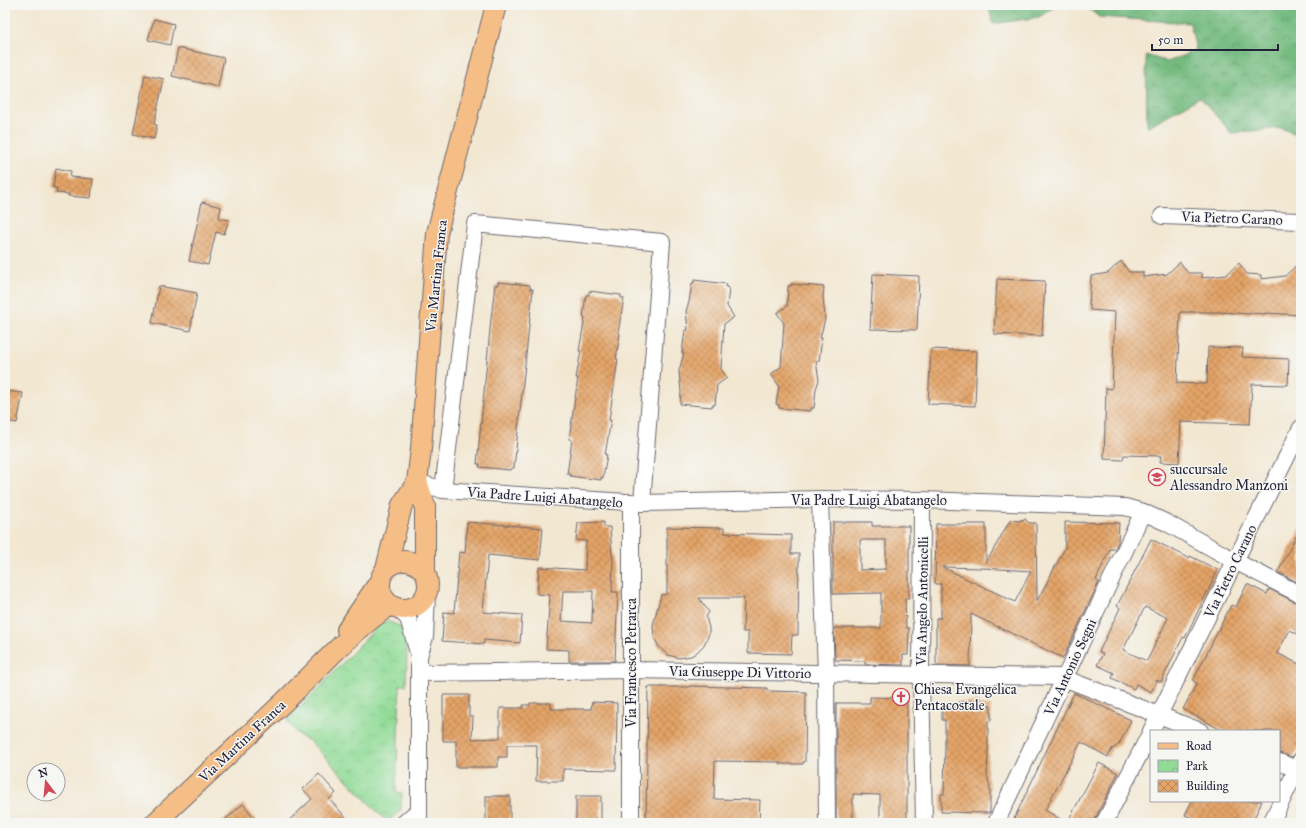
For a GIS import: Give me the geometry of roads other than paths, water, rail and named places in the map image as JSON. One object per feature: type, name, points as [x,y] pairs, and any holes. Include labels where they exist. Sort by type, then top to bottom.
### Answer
[{"type":"main road","name":"Via Martina Franca","points":[[328,658],[383,575],[402,505],[416,482],[421,449],[437,233],[496,5]]},
{"type":"main road","name":"Via Martina Franca","points":[[416,482],[425,506],[425,572]]},
{"type":"main road","points":[[406,561],[414,563],[425,572],[429,587],[427,594],[423,600],[411,609],[404,610],[393,606],[385,600],[382,594],[383,575],[392,564],[406,561]]},
{"type":"main road","name":"Via Martina Franca","points":[[155,823],[374,616],[393,606]]},
{"type":"street","name":"Via Pietro Carano","points":[[1162,216],[1301,221]]},
{"type":"street","name":"Via Francesco Petrarca","points":[[443,490],[475,224],[662,242],[636,502],[632,670],[631,823]]},
{"type":"street","name":"Via Pietro Carano","points":[[1152,730],[1301,428]]},
{"type":"street","name":"Via Padre Luigi Abatangelo","points":[[416,482],[443,490],[636,502],[820,499],[922,500],[1125,507],[1143,512],[1167,523],[1235,561],[1301,595]]},
{"type":"street","points":[[820,499],[826,673],[827,823]]},
{"type":"street","name":"Via Angelo Antonicelli","points":[[922,500],[921,675],[924,823]]},
{"type":"street","name":"Via Antonio Segni","points":[[996,823],[1062,678],[1143,512]]},
{"type":"street","points":[[419,656],[425,637],[427,594]]},
{"type":"street","points":[[393,606],[408,618],[419,656],[419,816],[404,823]]},
{"type":"street","name":"Via Giuseppe Di Vittorio","points":[[419,673],[632,670],[1062,678],[1198,730]]},
{"type":"street","name":"Via Pietro Carano","points":[[1104,823],[1150,733]]},
{"type":"street","points":[[1271,823],[1299,767],[1280,762]]},
{"type":"place","name":"succursale Alessandro Manzoni","points":[[1157,477]]},
{"type":"place","name":"Chiesa Evangelica Pentacostale","points":[[901,697]]}]
